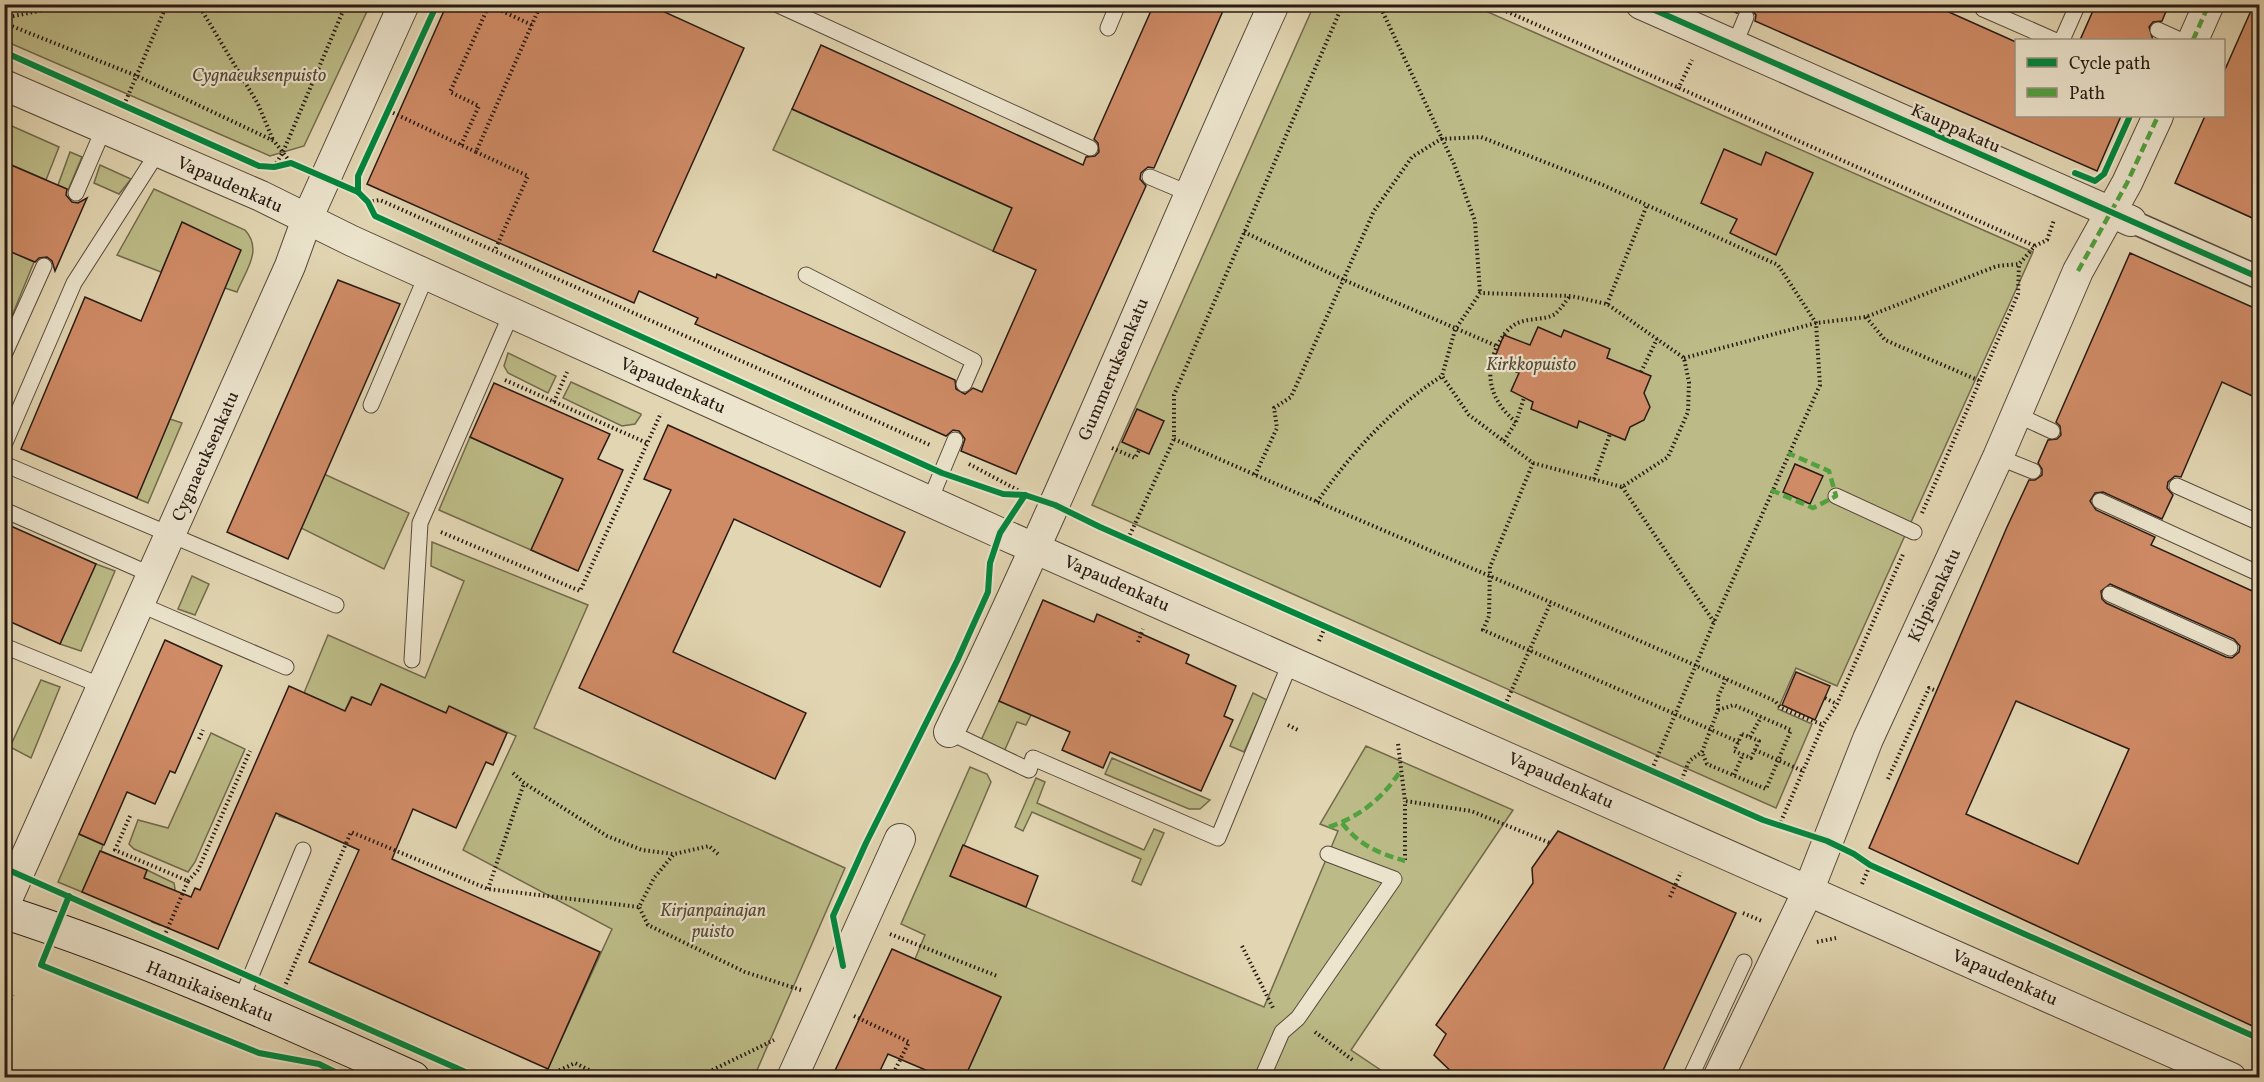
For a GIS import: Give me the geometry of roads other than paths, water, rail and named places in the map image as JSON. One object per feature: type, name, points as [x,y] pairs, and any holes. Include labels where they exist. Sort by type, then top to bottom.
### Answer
[{"type":"main road","name":"Hannikaisenkatu","points":[[4,912],[245,989],[412,1077]]},
{"type":"street","name":"Cygnaeuksenkatu","points":[[4,906],[291,266],[307,219],[404,4]]},
{"type":"street","name":"Gummeruksenkatu","points":[[949,732],[1057,501],[1188,193],[1274,4]]},
{"type":"street","name":"Kauppakatu","points":[[1641,4],[2259,278]]},
{"type":"street","points":[[2193,39],[2209,4]]},
{"type":"street","name":"Vapaudenkatu","points":[[4,85],[261,196],[352,241],[1000,533],[2231,1077]]},
{"type":"street","name":"Kilpisenkatu","points":[[1718,1077],[1809,889],[1868,740],[1998,457],[2078,271],[2121,217],[2127,183],[2158,117]]},
{"type":"street","points":[[792,1077],[900,839]]},
{"type":"lane","points":[[776,4],[1090,148]]},
{"type":"lane","points":[[1108,28],[1118,4]]},
{"type":"lane","points":[[1986,4],[1983,9],[2052,39]]},
{"type":"lane","points":[[2062,39],[2078,4]]},
{"type":"lane","points":[[1734,46],[1746,17]]},
{"type":"lane","points":[[2158,30],[2178,39]]},
{"type":"lane","points":[[76,193],[104,128]]},
{"type":"lane","points":[[4,445],[74,283],[158,152]]},
{"type":"lane","points":[[1150,177],[1188,193]]},
{"type":"lane","points":[[4,355],[44,266]]},
{"type":"lane","points":[[371,405],[427,274]]},
{"type":"lane","points":[[806,275],[974,361],[964,384]]},
{"type":"lane","points":[[412,660],[420,523],[512,312]]},
{"type":"lane","points":[[2015,414],[2052,431]]},
{"type":"lane","points":[[930,500],[955,440]]},
{"type":"lane","points":[[1998,457],[2033,471]]},
{"type":"lane","points":[[4,464],[336,605]]},
{"type":"lane","points":[[2177,486],[2259,523]]},
{"type":"lane","points":[[1836,496],[1914,532]]},
{"type":"lane","points":[[2100,501],[2259,574]]},
{"type":"lane","points":[[4,510],[152,575]]},
{"type":"lane","points":[[2110,594],[2230,648]]},
{"type":"lane","points":[[139,604],[286,667]]},
{"type":"lane","points":[[4,646],[102,686]]},
{"type":"lane","points":[[949,732],[1029,770],[1034,758],[1218,838],[1292,661]]},
{"type":"lane","points":[[245,989],[303,850]]},
{"type":"lane","points":[[1262,1077],[1282,1032],[1298,1018],[1394,879],[1328,854]]},
{"type":"lane","points":[[1690,1077],[1744,962]]},
{"type":"park label","name":"Cygnaeuksenpuisto","points":[[259,75]]},
{"type":"park label","name":"Kirkkopuisto","points":[[1531,364]]},
{"type":"park label","name":"Kirjanpainajan puisto","points":[[713,920]]}]
